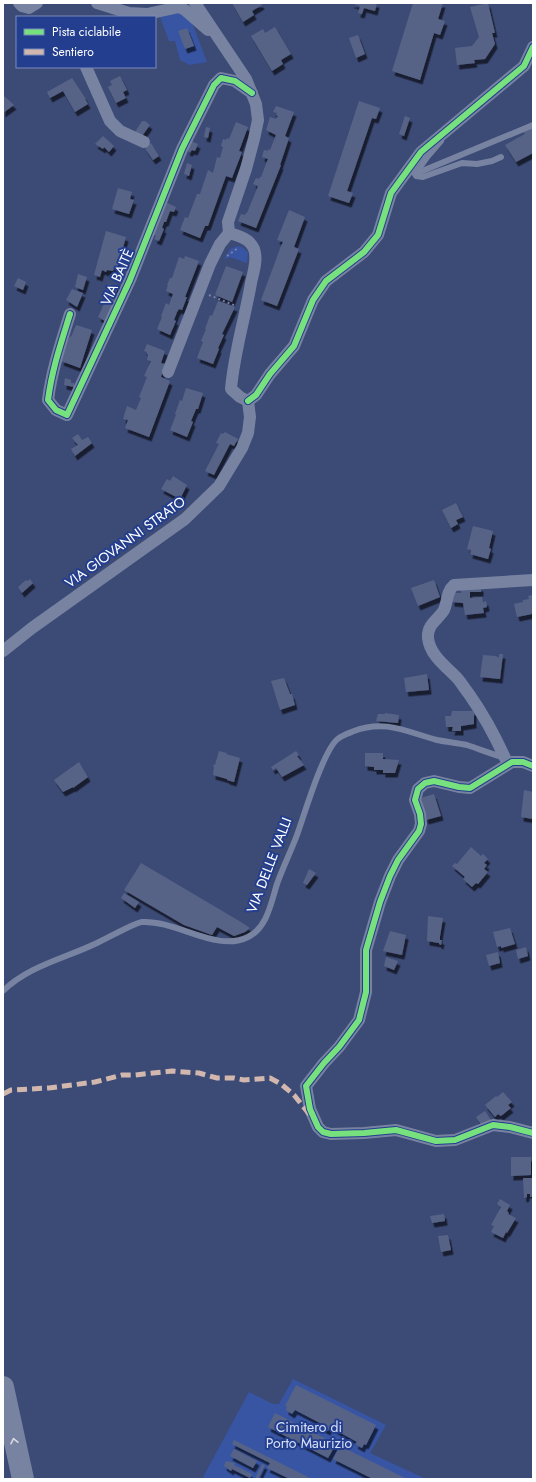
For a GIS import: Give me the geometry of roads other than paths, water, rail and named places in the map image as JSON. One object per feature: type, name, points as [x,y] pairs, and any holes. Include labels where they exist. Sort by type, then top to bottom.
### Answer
[{"type":"highway","points":[[3,1387],[23,1479]]},
{"type":"street","points":[[97,3],[129,13],[147,14],[179,7],[220,40]]},
{"type":"street","points":[[168,372],[210,264],[220,244],[229,234],[228,222],[246,169],[258,120],[256,104],[246,79],[195,3]]},
{"type":"street","points":[[229,234],[247,240],[252,245],[255,254],[247,310],[233,372],[231,389],[240,397],[248,401],[256,395],[270,374],[294,346],[313,300],[326,281],[364,252],[378,236],[391,193],[422,152],[524,66],[533,46]]},
{"type":"street","points":[[86,68],[110,121],[120,130],[144,142]]},
{"type":"street","name":"VIA BAITÈ","points":[[70,314],[56,355],[48,400],[56,410],[66,415],[130,280],[182,149],[214,85],[221,78],[235,81],[252,94]]},
{"type":"street","name":"VIA GIOVANNI STRATO","points":[[3,651],[32,628],[185,519],[219,486],[242,448],[248,433],[250,417],[248,401]]},
{"type":"street","points":[[533,580],[454,585],[448,591],[444,609],[430,625],[428,639],[431,648],[437,658],[459,680],[509,760],[470,788],[458,787],[443,782],[434,781],[425,783],[418,789],[415,800],[420,814],[421,824],[419,831],[398,860],[380,902],[366,950],[366,992],[359,1020],[339,1047],[306,1086],[310,1109],[318,1127],[323,1132],[331,1134],[396,1130],[436,1141],[455,1140],[493,1125],[510,1126],[533,1133]]},
{"type":"street","name":"VIA DELLE VALLI","points":[[509,760],[523,762],[533,766]]},
{"type":"lane","points":[[415,174],[533,125]]},
{"type":"lane","points":[[415,174],[428,156],[442,141],[442,134]]},
{"type":"lane","points":[[415,174],[416,176],[423,177],[462,163],[477,164],[492,161],[501,157]]},
{"type":"lane","name":"VIA DELLE VALLI","points":[[3,991],[24,975],[141,922],[170,925],[218,941],[238,941],[259,930],[265,920],[278,880],[297,836],[323,763],[330,748],[338,738],[373,725],[386,726],[407,730],[438,740],[466,745],[509,760]]},
{"type":"park label","name":"Cimitero di Porto Maurizio","points":[[309,1436]]}]
